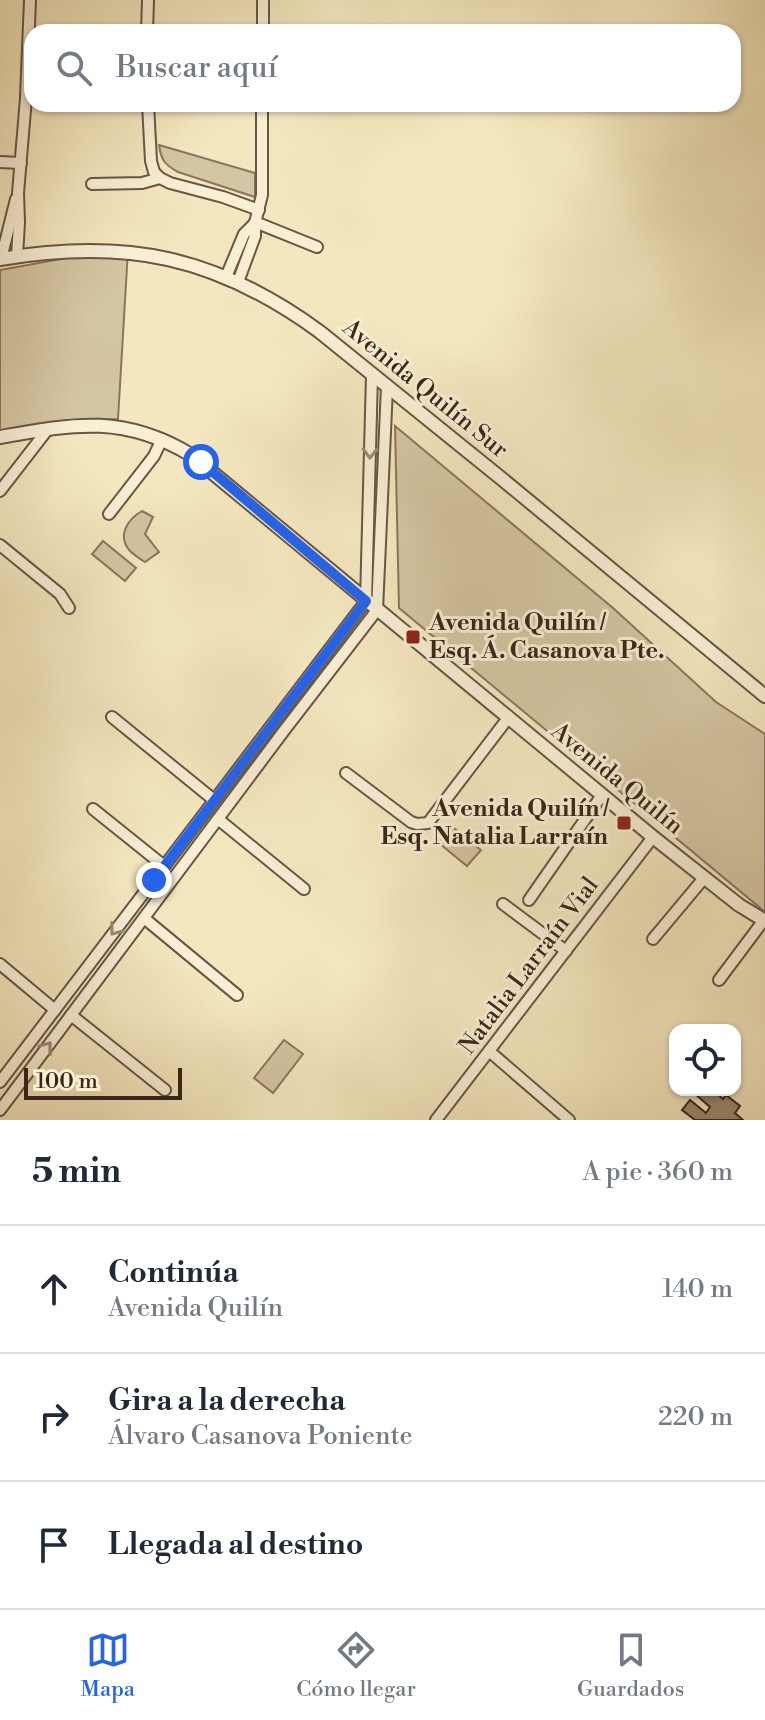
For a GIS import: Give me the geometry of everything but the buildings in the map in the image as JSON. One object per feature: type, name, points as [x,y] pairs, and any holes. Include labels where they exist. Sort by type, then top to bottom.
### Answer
[{"type":"street","points":[[29,24],[30,0]]},
{"type":"street","points":[[147,24],[148,0]]},
{"type":"street","points":[[263,0],[263,24]]},
{"type":"street","points":[[17,257],[18,193],[25,112]]},
{"type":"street","points":[[148,112],[151,161],[154,172],[160,178],[259,210]]},
{"type":"street","points":[[232,280],[255,236],[262,195],[262,112]]},
{"type":"street","points":[[0,162],[21,163]]},
{"type":"street","points":[[92,184],[142,183],[160,178]]},
{"type":"street","points":[[0,259],[18,193]]},
{"type":"street","points":[[255,223],[317,247]]},
{"type":"street","name":"Avenida Quilín Sur","points":[[0,259],[68,250],[131,252],[184,263],[232,280],[294,313],[765,696]]},
{"type":"street","points":[[0,1082],[366,601],[372,375]]},
{"type":"street","points":[[8,1120],[0,1112],[377,610],[387,387]]},
{"type":"street","name":"Avenida Quilín","points":[[0,437],[75,425],[107,425],[162,439],[191,455],[653,837],[764,921]]},
{"type":"street","points":[[0,491],[48,429]]},
{"type":"street","points":[[109,514],[154,456],[162,439]]},
{"type":"street","points":[[0,545],[60,594],[69,608]]},
{"type":"street","points":[[112,717],[214,800]]},
{"type":"street","points":[[346,773],[411,822],[428,823],[508,718]]},
{"type":"street","points":[[529,900],[602,795]]},
{"type":"street","points":[[93,809],[164,866]]},
{"type":"street","points":[[218,819],[304,889]]},
{"type":"street","name":"Natalia Larraín Vial","points":[[436,1120],[653,837]]},
{"type":"street","points":[[653,939],[704,878]]},
{"type":"street","points":[[154,880],[166,888]]},
{"type":"street","points":[[503,904],[566,951]]},
{"type":"street","points":[[144,918],[237,995]]},
{"type":"street","points":[[719,980],[764,921]]},
{"type":"street","points":[[0,964],[55,1010]]},
{"type":"street","points":[[71,1015],[165,1090]]},
{"type":"street","points":[[489,1051],[569,1120]]},
{"type":"shaded area","points":[[159,145],[255,173],[255,197],[178,172],[164,162]]},
{"type":"shaded area","points":[[128,250],[118,419],[80,420],[0,432],[0,270]]},
{"type":"shaded area","points":[[395,426],[613,608],[716,702],[765,734],[765,912],[399,608]]},
{"type":"shaded area","points":[[142,511],[153,517],[145,534],[159,552],[145,562],[129,550],[124,539],[132,518]]},
{"type":"shaded area","points":[[103,541],[136,568],[125,581],[92,554]]},
{"type":"shaded area","points":[[449,824],[481,850],[467,866],[435,840]]},
{"type":"shaded area","points":[[284,1040],[303,1054],[273,1093],[254,1078]]},
{"type":"place","name":"Avenida Quilín / Esq. Á. Casanova Pte.","points":[[413,637]]},
{"type":"place","name":"Avenida Quilín / Esq. Natalia Larraín","points":[[624,823]]},
{"type":"route","points":[[154,880],[366,601],[201,462]]}]
